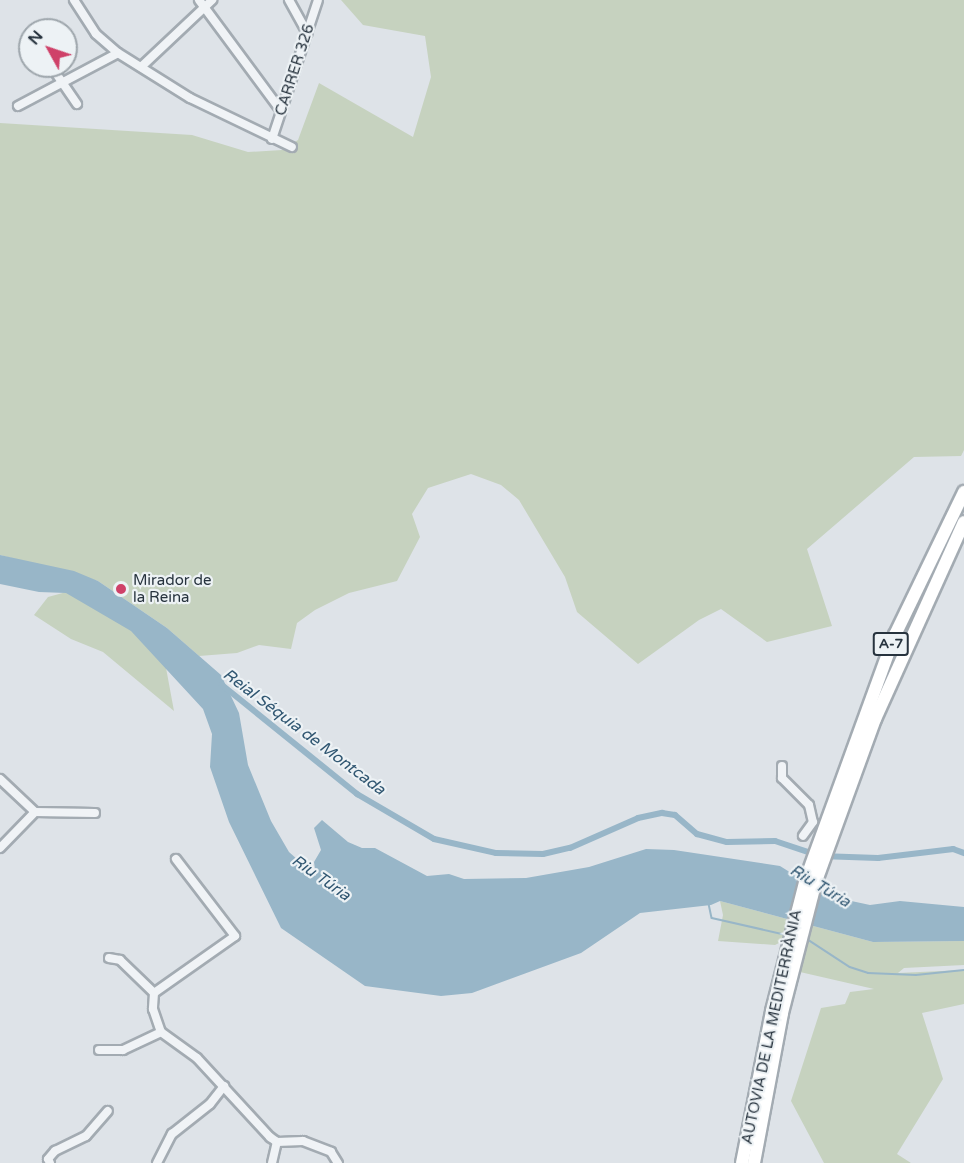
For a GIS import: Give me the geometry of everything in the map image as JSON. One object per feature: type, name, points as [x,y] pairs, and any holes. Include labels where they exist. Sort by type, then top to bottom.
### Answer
[{"type":"highway","name":"AUTOVIA DE LA MEDITERRÀNIA","points":[[742,1163],[777,1012],[837,804],[895,635],[964,492]]},
{"type":"highway","name":"AUTOVIA DE LA MEDITERRÀNIA","points":[[837,804],[907,642],[964,522]]},
{"type":"highway","name":"AUTOVIA DE LA MEDITERRÀNIA","points":[[754,1163],[777,1012]]},
{"type":"street","points":[[74,0],[96,34],[118,53],[165,85],[292,147]]},
{"type":"street","points":[[141,67],[202,4],[212,0]]},
{"type":"street","points":[[289,0],[307,33]]},
{"type":"street","name":"CARRER 326","points":[[272,139],[318,0]]},
{"type":"street","points":[[202,4],[281,111]]},
{"type":"street","points":[[18,106],[118,53]]},
{"type":"street","points":[[59,78],[77,104]]},
{"type":"street","points":[[782,766],[782,778],[809,806],[813,822],[803,836]]},
{"type":"street","points":[[0,779],[35,812],[95,813]]},
{"type":"street","points":[[0,848],[35,812]]},
{"type":"street","points":[[154,993],[235,936],[176,859]]},
{"type":"street","points":[[109,958],[120,960],[154,993],[153,1009],[161,1032],[197,1058],[257,1125],[277,1142],[303,1141],[331,1152],[338,1163]]},
{"type":"street","points":[[99,1050],[123,1050],[161,1032]]},
{"type":"street","points":[[157,1163],[172,1134],[210,1104],[224,1086]]},
{"type":"street","points":[[50,1163],[48,1160],[55,1151],[86,1137],[108,1111]]},
{"type":"street","points":[[272,1163],[277,1142]]},
{"type":"green space","points":[[341,0],[964,0],[964,450],[961,456],[914,457],[807,549],[832,626],[767,642],[721,609],[699,620],[638,664],[577,612],[565,577],[519,500],[501,485],[471,474],[428,488],[412,514],[420,537],[397,581],[349,593],[315,610],[297,623],[291,649],[259,645],[237,653],[199,656],[167,628],[98,581],[0,555],[0,123],[192,135],[248,152],[282,150],[298,140],[319,83],[413,137],[431,77],[425,36],[363,25]]},
{"type":"green space","points":[[70,591],[113,614],[164,657],[174,711],[103,652],[71,639],[34,615],[48,597]]},
{"type":"green space","points":[[720,901],[873,942],[964,941],[964,965],[904,968],[898,973],[964,970],[964,1004],[922,1013],[943,1079],[897,1154],[911,1163],[824,1163],[791,1101],[821,1008],[845,1004],[850,992],[874,989],[800,972],[805,948],[785,940],[775,945],[718,941],[723,915]]},
{"type":"water","name":"Riu Túria","points":[[0,555],[74,571],[98,581],[167,628],[221,675],[239,713],[248,765],[271,821],[289,852],[316,876],[314,862],[321,850],[314,828],[322,820],[348,842],[362,848],[375,848],[427,876],[449,874],[464,879],[526,878],[589,867],[646,849],[674,850],[780,866],[828,896],[870,905],[900,901],[964,907],[964,941],[873,942],[720,901],[711,905],[640,913],[581,953],[472,993],[441,996],[365,986],[281,928],[229,822],[210,767],[212,734],[203,709],[131,631],[66,593],[39,592],[0,584]]},
{"type":"waterway","name":"Reial Séquia de Montcada","points":[[222,685],[357,794],[434,839],[496,853],[543,854],[570,848],[638,818],[662,813],[675,815],[697,834],[727,842],[775,841],[820,856],[878,858],[953,849],[964,853]]},
{"type":"waterway","points":[[709,904],[712,918],[787,935]]},
{"type":"waterway","points":[[807,939],[850,967],[868,973],[916,975],[964,970]]},
{"type":"place","name":"Mirador de la Reina","points":[[121,589]]}]
